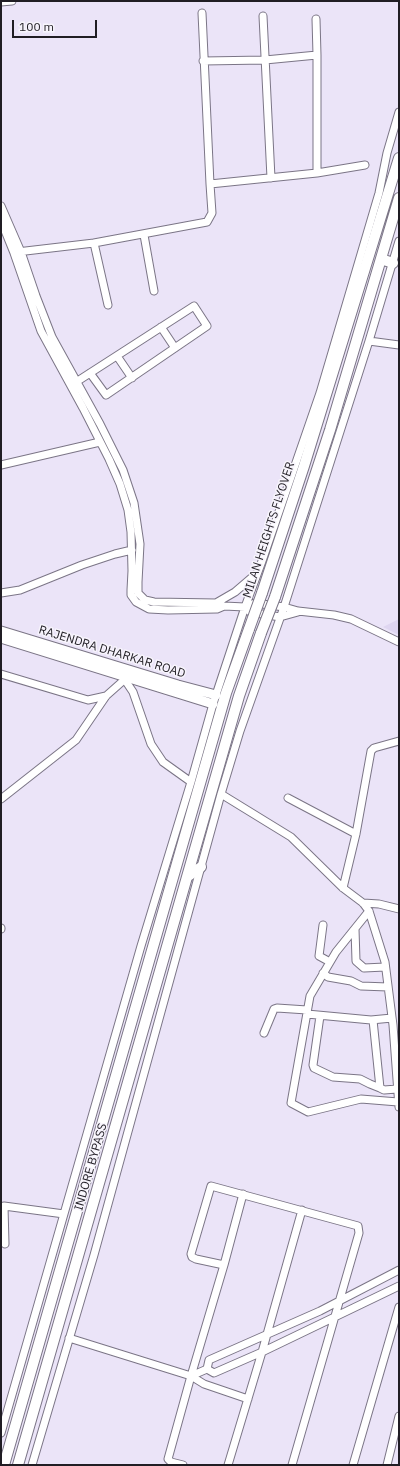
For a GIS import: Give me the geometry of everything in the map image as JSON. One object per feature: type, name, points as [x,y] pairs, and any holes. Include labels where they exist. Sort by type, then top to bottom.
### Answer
[{"type":"highway","name":"MILAN HEIGHTS FLYOVER","points":[[167,900],[171,866],[195,802],[226,693],[262,593],[304,466],[366,265],[380,205],[399,158]]},
{"type":"highway","points":[[187,877],[239,696],[275,597],[330,430],[399,198]]},
{"type":"highway","points":[[381,259],[393,263]]},
{"type":"highway","points":[[187,877],[201,867]]},
{"type":"highway","name":"INDORE BYPASS","points":[[18,1465],[187,877]]},
{"type":"highway","name":"INDORE BYPASS","points":[[4,1465],[167,900]]},
{"type":"main road","name":"RAJENDRA DHARKAR ROAD","points":[[1,631],[122,674]]},
{"type":"main road","name":"RAJENDRA DHARKAR ROAD","points":[[1,638],[122,674],[215,699]]},
{"type":"street","points":[[1,2],[12,1]]},
{"type":"street","points":[[18,252],[94,243],[144,235],[206,222],[212,213],[202,13]]},
{"type":"street","points":[[263,16],[271,178]]},
{"type":"street","points":[[316,19],[317,173]]},
{"type":"street","points":[[204,62],[265,60],[317,55]]},
{"type":"street","points":[[1,1433],[141,946],[171,866],[191,782],[215,699],[245,607],[320,393],[380,205],[379,193],[387,153],[399,112]]},
{"type":"street","points":[[210,184],[317,173],[365,165]]},
{"type":"street","points":[[1,206],[34,301],[41,331],[102,428],[123,470],[134,503],[140,544],[138,593],[145,600],[154,602],[216,603],[224,606],[245,607],[255,603],[284,607],[298,611],[334,615],[351,619],[399,642]]},
{"type":"street","points":[[1,220],[18,252]]},
{"type":"street","points":[[144,235],[154,291]]},
{"type":"street","points":[[32,1465],[98,1240],[221,794],[240,731],[284,607],[369,341],[399,241]]},
{"type":"street","points":[[94,243],[108,305]]},
{"type":"street","points":[[74,384],[90,373],[194,306],[207,326],[106,396],[90,373]]},
{"type":"street","points":[[161,327],[174,348]]},
{"type":"street","points":[[369,341],[399,345]]},
{"type":"street","points":[[117,356],[132,378]]},
{"type":"street","points":[[74,384],[117,478],[128,510],[132,550],[131,595],[136,602],[149,609],[217,609],[224,606]]},
{"type":"street","points":[[95,432],[102,428]]},
{"type":"street","points":[[1,465],[100,442]]},
{"type":"street","points":[[1,593],[20,590],[82,565],[114,554],[132,550]]},
{"type":"street","points":[[216,603],[235,592],[258,572]]},
{"type":"street","points":[[245,607],[250,612],[280,617],[298,611]]},
{"type":"street","points":[[1,674],[88,700],[106,696]]},
{"type":"street","points":[[1,799],[76,740],[122,674],[133,692],[151,744],[163,762],[191,782]]},
{"type":"street","points":[[343,888],[356,834],[371,751],[374,748],[399,741]]},
{"type":"street","points":[[221,794],[292,837],[343,888],[363,903],[368,912],[385,967],[394,1015],[399,1104],[361,1099],[308,1112],[291,1103],[310,996],[336,952],[368,912]]},
{"type":"street","points":[[288,798],[356,834]]},
{"type":"street","points":[[363,903],[379,904],[399,909]]},
{"type":"street","points":[[323,925],[319,956],[330,962]]},
{"type":"street","points":[[355,929],[356,961],[364,968],[385,967]]},
{"type":"street","points":[[323,973],[328,977],[351,981],[360,986],[388,987]]},
{"type":"street","points":[[264,1033],[274,1009],[307,1012],[320,1016],[373,1020],[394,1015]]},
{"type":"street","points":[[320,1016],[313,1065],[314,1068],[333,1077],[360,1079],[384,1090],[398,1089]]},
{"type":"street","points":[[373,1020],[380,1088]]},
{"type":"street","points":[[224,1265],[196,1259],[192,1257],[191,1251],[211,1186],[358,1226],[359,1233],[292,1465]]},
{"type":"street","points":[[183,1465],[171,1462],[168,1459],[243,1194]]},
{"type":"street","points":[[5,1244],[4,1206],[64,1214]]},
{"type":"street","points":[[228,1465],[302,1210]]},
{"type":"street","points":[[191,1376],[206,1369],[209,1360],[338,1302],[399,1270]]},
{"type":"street","points":[[206,1369],[214,1373],[262,1352],[399,1286]]},
{"type":"street","points":[[353,1465],[399,1306]]},
{"type":"street","points":[[69,1338],[191,1376],[204,1384],[248,1399]]},
{"type":"street","points":[[388,1465],[399,1416]]},
{"type":"shaded area","points":[[399,619],[399,635],[383,627]]}]
